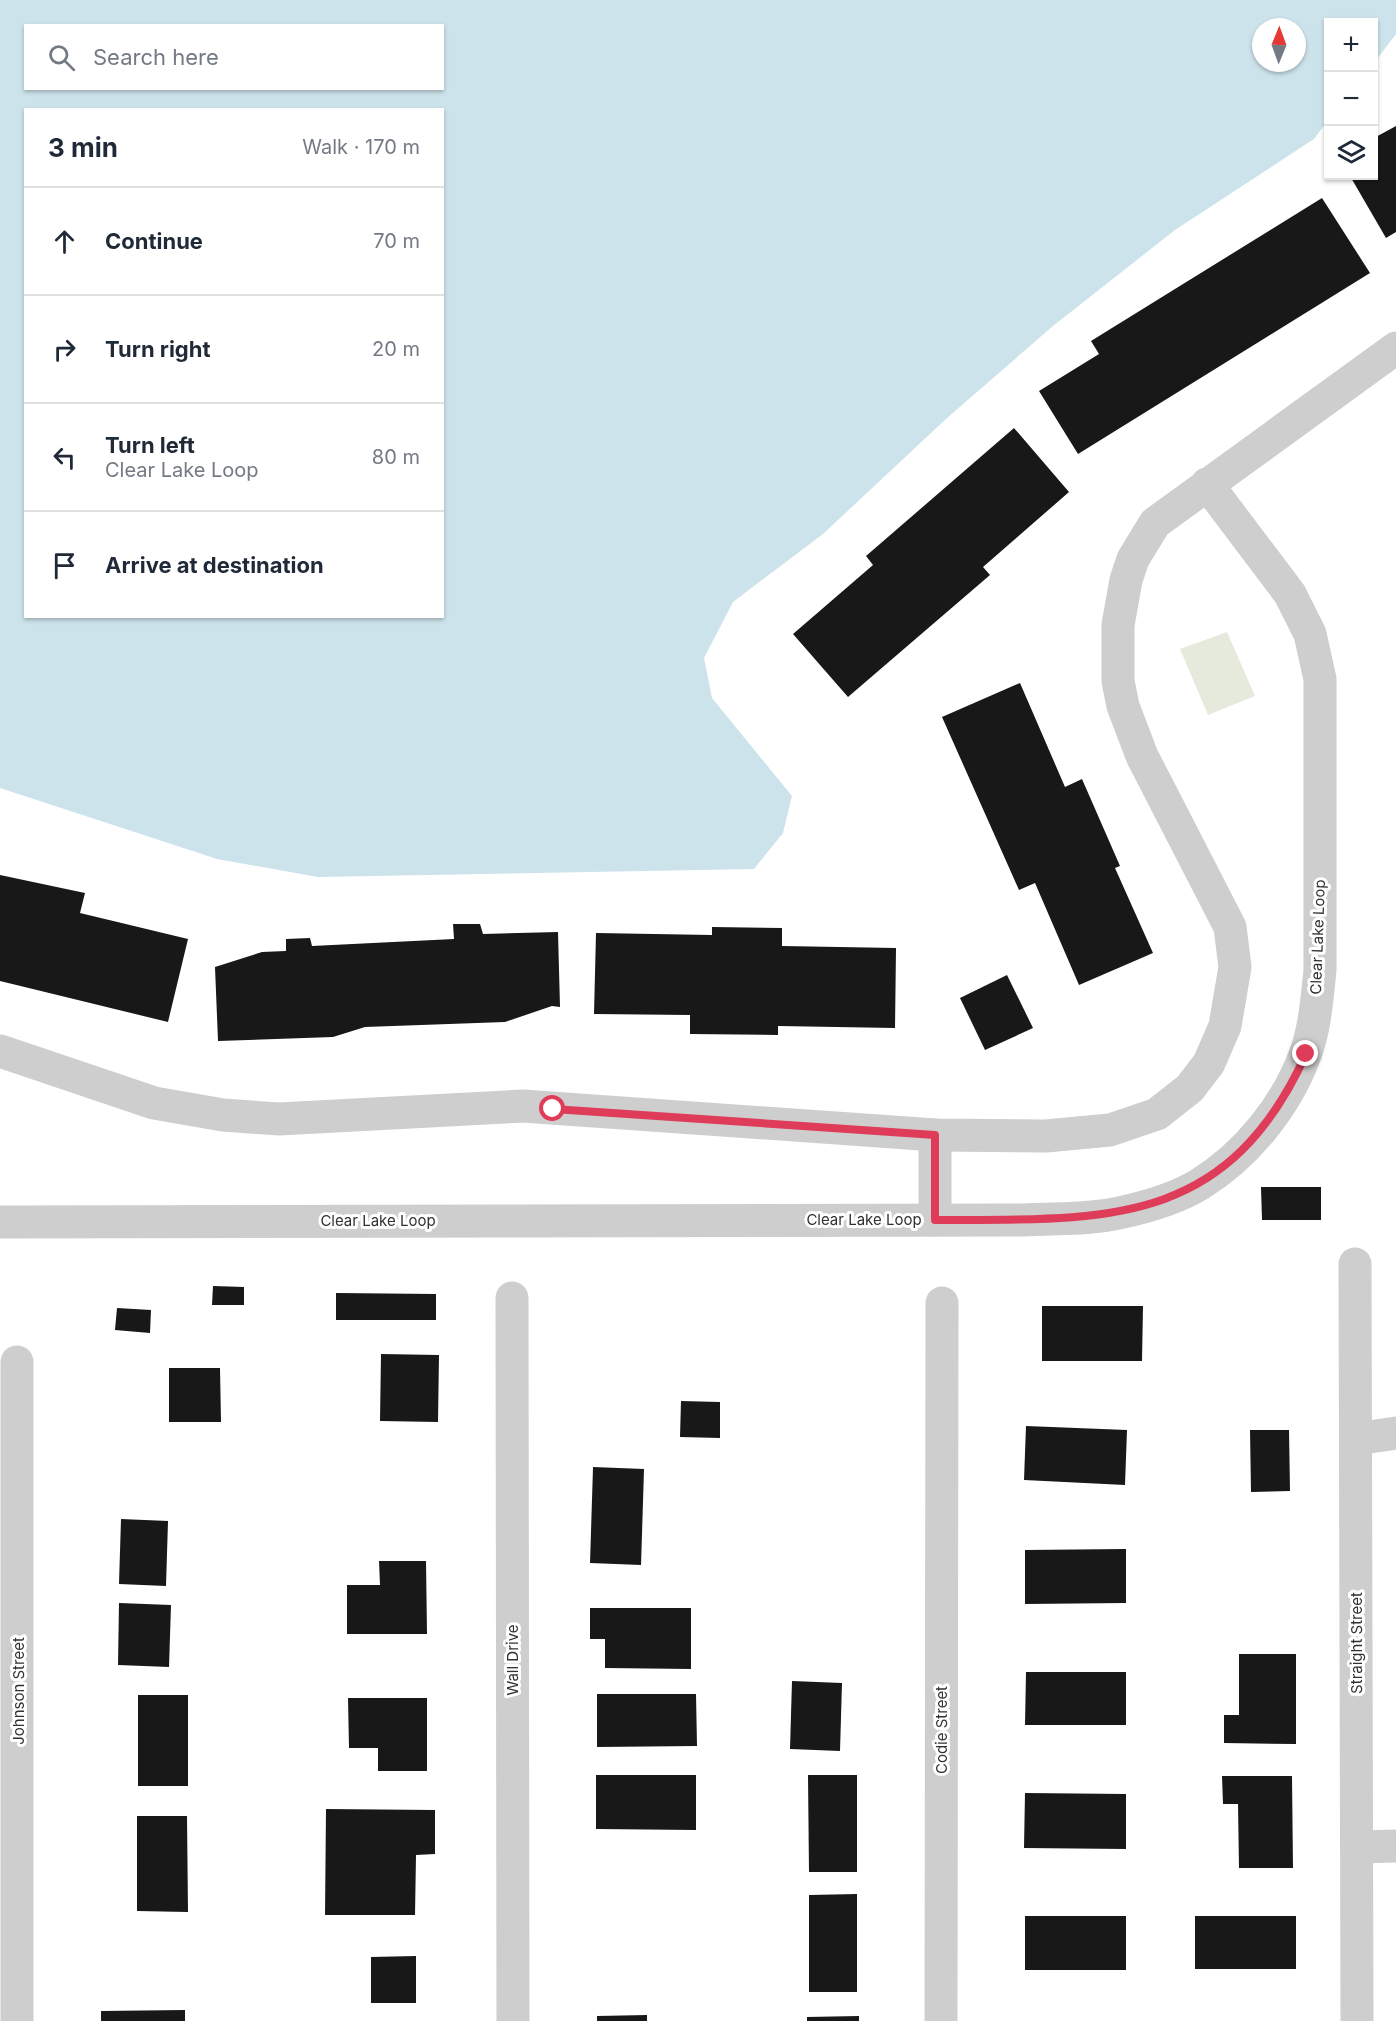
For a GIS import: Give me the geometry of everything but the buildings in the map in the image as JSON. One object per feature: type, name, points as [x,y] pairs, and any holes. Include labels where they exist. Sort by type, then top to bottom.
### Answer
[{"type":"street","points":[[0,1051],[154,1103],[223,1115],[325,1118],[442,1108],[523,1106],[935,1135],[1046,1136],[1110,1130],[1157,1114],[1190,1088],[1209,1063],[1225,1026],[1235,967],[1234,943],[1230,927],[1131,729],[1118,681],[1116,655],[1121,604],[1134,559],[1155,522],[1396,348]]},
{"type":"street","name":"Clear Lake Loop","points":[[0,1222],[1024,1220],[1116,1214],[1165,1201],[1200,1184],[1235,1157],[1257,1134],[1289,1091],[1306,1054],[1315,1013],[1320,970],[1320,679],[1310,634],[1290,594],[1207,484]]},
{"type":"street","points":[[935,1135],[935,1220]]},
{"type":"street","name":"Straight Street","points":[[1355,1264],[1358,2021]]},
{"type":"street","name":"Wall Drive","points":[[512,1298],[513,2021]]},
{"type":"street","name":"Codie Street","points":[[941,2021],[942,1303]]},
{"type":"street","name":"Johnson Street","points":[[17,1362],[17,2021]]},
{"type":"street","points":[[1356,1439],[1396,1433]]},
{"type":"street","points":[[1358,1847],[1396,1846]]},
{"type":"shaded area","points":[[1227,632],[1255,696],[1208,715],[1180,649]]},
{"type":"water","points":[[0,0],[1396,0],[1396,34],[1378,58],[1378,18],[1324,18],[1324,125],[1314,139],[1175,230],[1053,326],[947,418],[823,534],[733,602],[704,658],[712,698],[792,796],[783,833],[754,869],[318,877],[217,859],[0,788]]},
{"type":"route","points":[[553,1109],[935,1135],[935,1220],[1024,1220],[1116,1214],[1165,1201],[1200,1184],[1235,1157],[1264,1126],[1289,1091],[1306,1054]]}]
